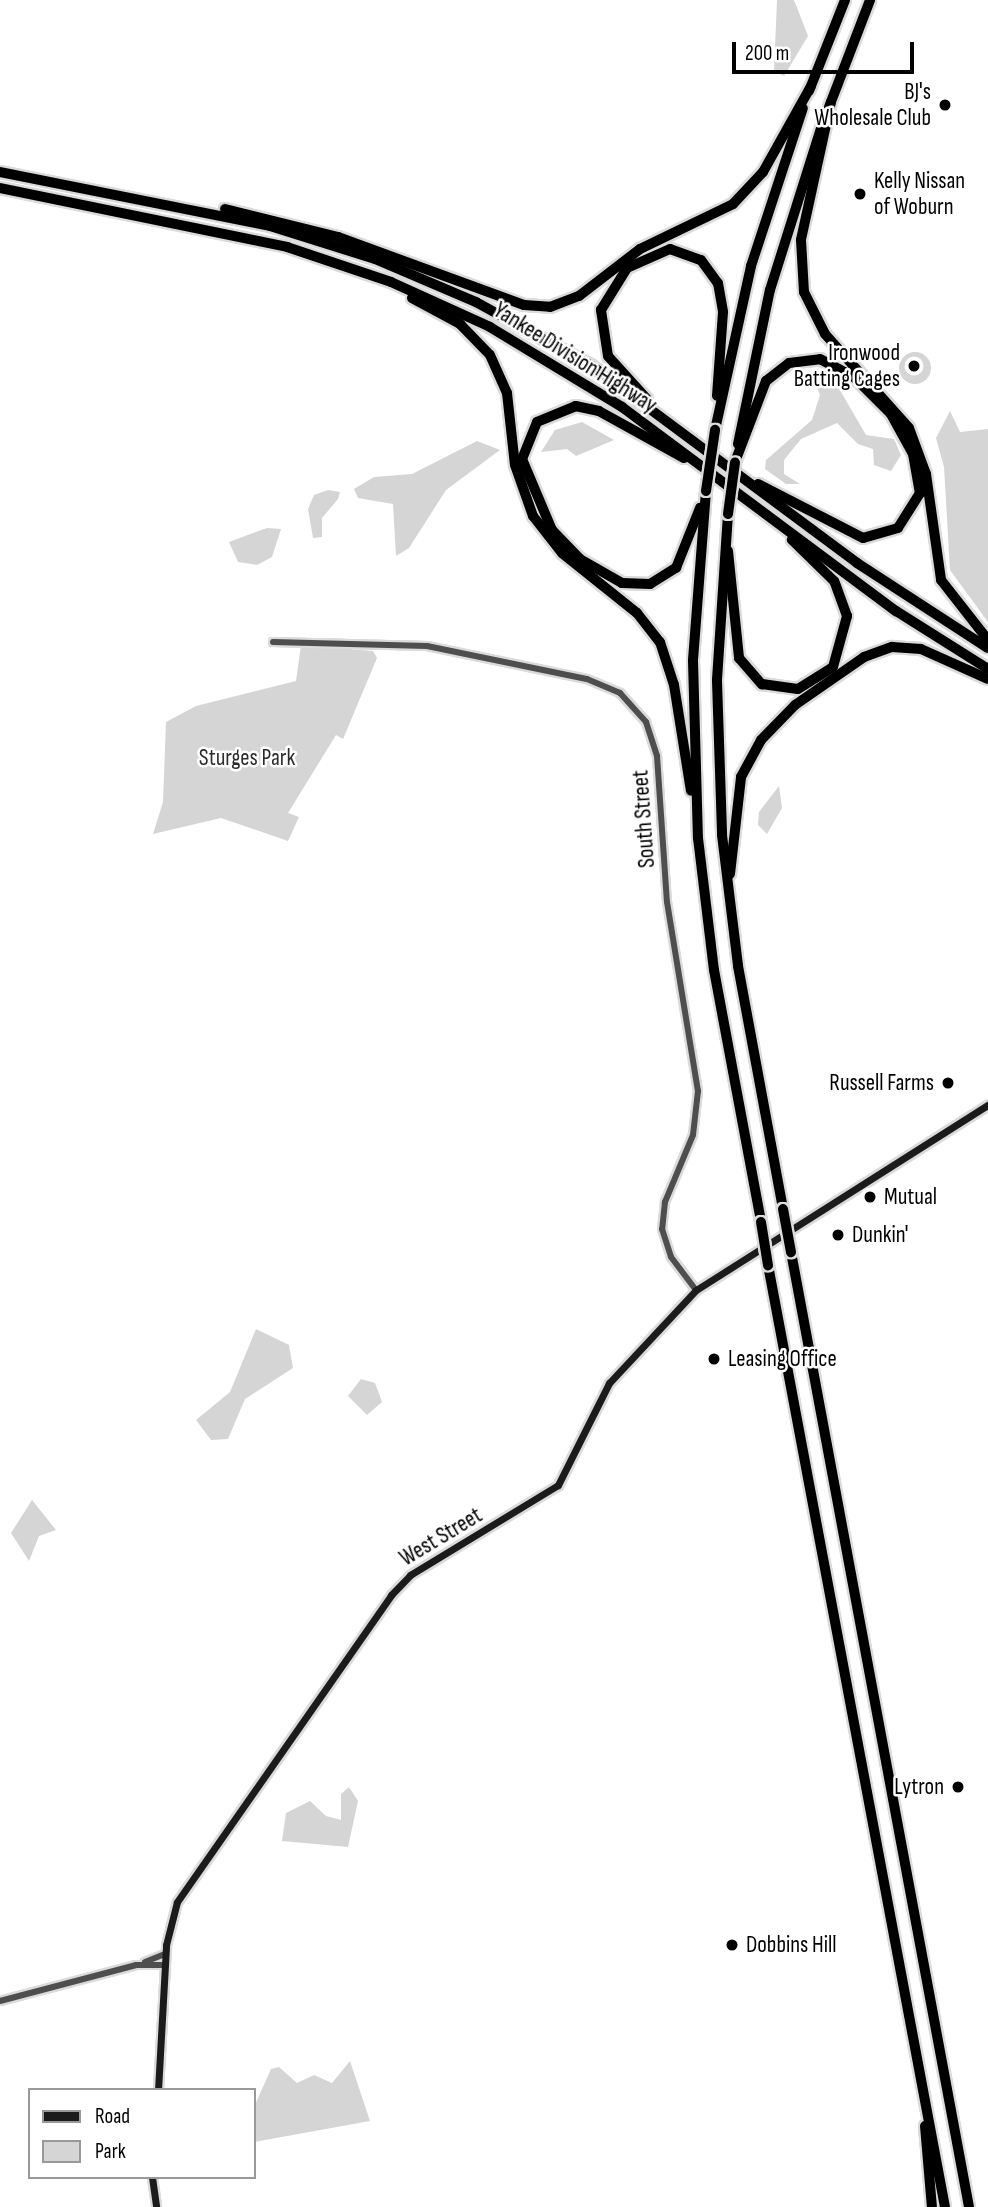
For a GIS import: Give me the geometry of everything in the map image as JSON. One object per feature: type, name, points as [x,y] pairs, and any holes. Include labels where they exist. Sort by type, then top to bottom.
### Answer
[{"type":"highway","points":[[696,810],[693,661],[706,491],[717,418],[757,245],[811,86],[845,0]]},
{"type":"highway","points":[[870,0],[831,102],[775,269],[735,462],[725,536],[717,704],[728,895],[783,1209],[969,2207]]},
{"type":"highway","points":[[158,202],[287,222],[518,303],[550,307],[579,296],[640,249],[733,204],[762,172],[811,86]]},
{"type":"highway","points":[[831,102],[801,240],[804,292],[825,334],[909,428],[926,474],[941,580],[988,640]]},
{"type":"highway","name":"Yankee Division Highway","points":[[0,171],[158,202],[312,238],[436,284],[573,355],[681,430],[875,576],[988,648]]},
{"type":"highway","name":"Yankee Division Highway","points":[[0,188],[244,236],[365,272],[539,354],[713,474],[915,625],[988,669]]},
{"type":"highway","points":[[681,430],[616,368],[601,333],[611,285],[653,252],[688,253],[718,283],[723,312],[717,418]]},
{"type":"highway","points":[[365,272],[454,320],[490,355],[507,393],[515,465],[533,516],[562,553],[643,618],[665,652],[696,810],[714,970],[945,2207]]},
{"type":"highway","points":[[739,448],[770,376],[795,360],[823,360],[855,377],[891,414],[913,454],[920,493],[898,527],[863,538],[741,476]]},
{"type":"highway","points":[[706,491],[676,568],[650,584],[626,584],[586,563],[552,530],[531,491],[524,446],[545,415],[586,407],[713,474]]},
{"type":"highway","points":[[725,536],[733,635],[742,664],[766,686],[803,687],[828,673],[841,654],[847,611],[830,574],[775,522]]},
{"type":"highway","points":[[728,895],[739,783],[757,745],[789,710],[864,657],[892,647],[921,649],[988,680]]},
{"type":"highway","points":[[924,2098],[932,2207]]},
{"type":"main road","name":"West Street","points":[[158,2088],[165,1954],[171,1919],[186,1884],[391,1595],[410,1575],[554,1489],[609,1384],[696,1290],[988,1105]]},
{"type":"main road","points":[[152,2179],[156,2207]]},
{"type":"street","name":"South Street","points":[[274,642],[427,646],[587,679],[620,693],[646,722],[657,756],[667,902],[698,1091],[693,1135],[667,1196],[662,1229],[671,1257],[696,1290]]},
{"type":"street","points":[[0,2001],[136,1965],[165,1954]]},
{"type":"street","points":[[136,1965],[166,1965]]},
{"type":"green space","points":[[777,0],[794,0],[808,36],[784,76],[774,71]]},
{"type":"green space","name":"Ironwood Batting Cages","points":[[915,352],[926,357],[931,368],[926,379],[915,384],[904,379],[899,368],[904,357]]},
{"type":"green space","points":[[820,375],[834,380],[866,435],[894,439],[901,455],[891,471],[874,465],[873,449],[858,444],[837,423],[801,439],[784,460],[784,474],[800,484],[786,484],[765,469],[766,460],[812,420],[820,395],[813,378]]},
{"type":"green space","points":[[950,411],[960,432],[988,429],[988,622],[950,570],[944,467],[936,438]]},
{"type":"green space","points":[[582,422],[614,440],[576,456],[567,449],[541,452],[555,430]]},
{"type":"green space","points":[[477,441],[500,450],[446,490],[409,548],[396,556],[393,504],[358,498],[354,489],[374,477],[412,474]]},
{"type":"green space","points":[[328,490],[340,492],[338,499],[322,518],[322,537],[313,538],[308,509],[314,495]]},
{"type":"green space","points":[[267,528],[281,529],[272,557],[257,565],[238,562],[229,542]]},
{"type":"green space","name":"Sturges Park","points":[[301,645],[373,651],[377,658],[343,739],[336,735],[288,813],[299,817],[288,841],[221,818],[153,834],[163,802],[166,722],[196,706],[296,681]]},
{"type":"green space","points":[[779,786],[782,808],[767,834],[758,825],[759,812]]},
{"type":"green space","points":[[256,1329],[289,1345],[293,1368],[245,1399],[228,1439],[211,1440],[196,1420],[230,1392]]},
{"type":"green space","points":[[361,1379],[375,1383],[382,1402],[367,1415],[348,1396]]},
{"type":"green space","points":[[32,1500],[56,1530],[39,1536],[29,1561],[11,1533]]},
{"type":"green space","points":[[349,1787],[358,1801],[348,1847],[282,1841],[286,1813],[310,1801],[326,1816],[341,1820],[341,1794]]},
{"type":"green space","points":[[350,2061],[370,2121],[256,2142],[256,2103],[271,2069],[279,2067],[297,2083],[314,2075],[332,2083]]},
{"type":"place","name":"BJ's Wholesale Club","points":[[945,105]]},
{"type":"place","name":"Kelly Nissan of Woburn","points":[[860,194]]},
{"type":"place","name":"Ironwood Batting Cages","points":[[914,366]]},
{"type":"place","name":"Russell Farms","points":[[948,1083]]},
{"type":"place","name":"Mutual","points":[[870,1197]]},
{"type":"place","name":"Dunkin'","points":[[838,1235]]},
{"type":"place","name":"Leasing Office","points":[[714,1359]]},
{"type":"place","name":"Lytron","points":[[958,1787]]},
{"type":"place","name":"Dobbins Hill","points":[[732,1945]]}]
